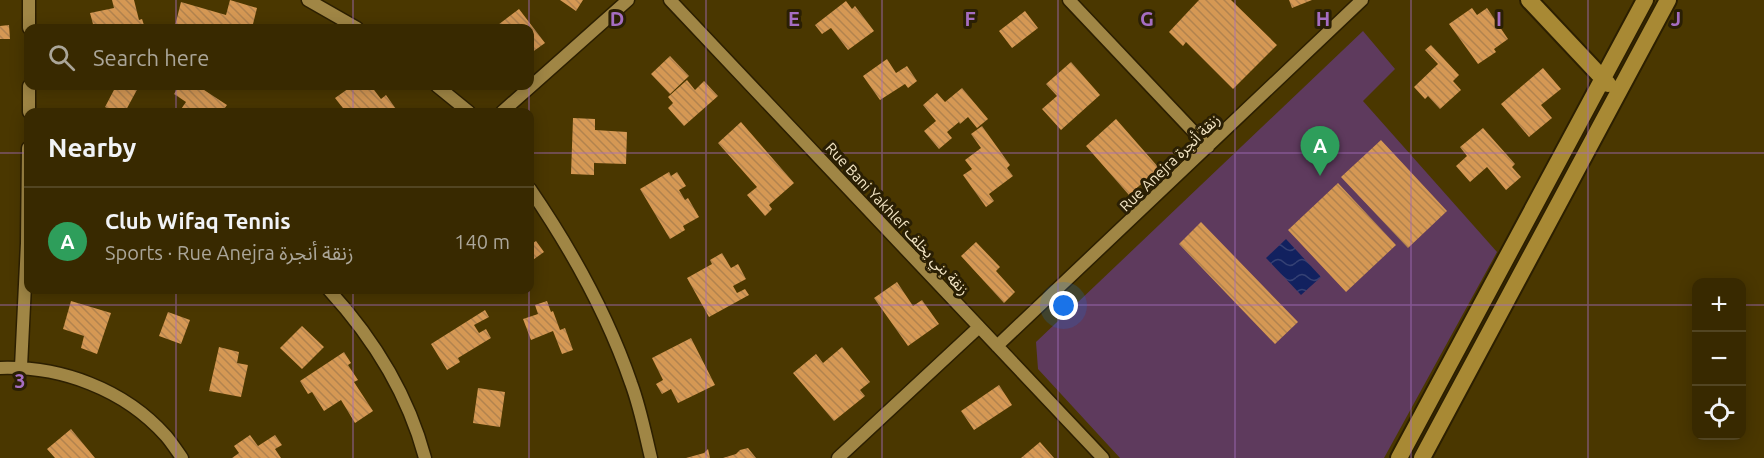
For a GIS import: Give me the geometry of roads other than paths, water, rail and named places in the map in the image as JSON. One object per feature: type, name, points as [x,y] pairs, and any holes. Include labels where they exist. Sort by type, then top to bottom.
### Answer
[{"type":"street","points":[[28,0],[29,24]]},
{"type":"street","points":[[308,0],[350,24]]},
{"type":"street","points":[[534,84],[628,0]]},
{"type":"street","name":"Rue Bani Yakhlef زنقة بني يخلف","points":[[670,0],[1103,458]]},
{"type":"street","points":[[1069,0],[1208,147]]},
{"type":"street","name":"Rue Anejra زنقة أنجرة","points":[[998,346],[1362,0]]},
{"type":"street","points":[[1529,0],[1617,93]]},
{"type":"street","points":[[1399,458],[1645,0]]},
{"type":"street","points":[[1422,458],[1668,0]]},
{"type":"street","points":[[29,90],[29,108]]},
{"type":"street","points":[[442,90],[464,108]]},
{"type":"street","points":[[506,108],[527,90]]},
{"type":"street","points":[[534,195],[577,264],[613,334],[632,385],[651,458]]},
{"type":"street","points":[[21,367],[25,294]]},
{"type":"street","points":[[332,294],[379,352],[408,406],[425,458]]},
{"type":"street","points":[[838,458],[979,327]]},
{"type":"street","points":[[0,368],[21,367],[62,374],[100,387],[135,408],[165,435],[183,458]]},
{"type":"water","points":[[1286,239],[1321,277],[1301,295],[1266,258]]},
{"type":"place","name":"Club Wifaq Tennis","points":[[1320,176]]}]
